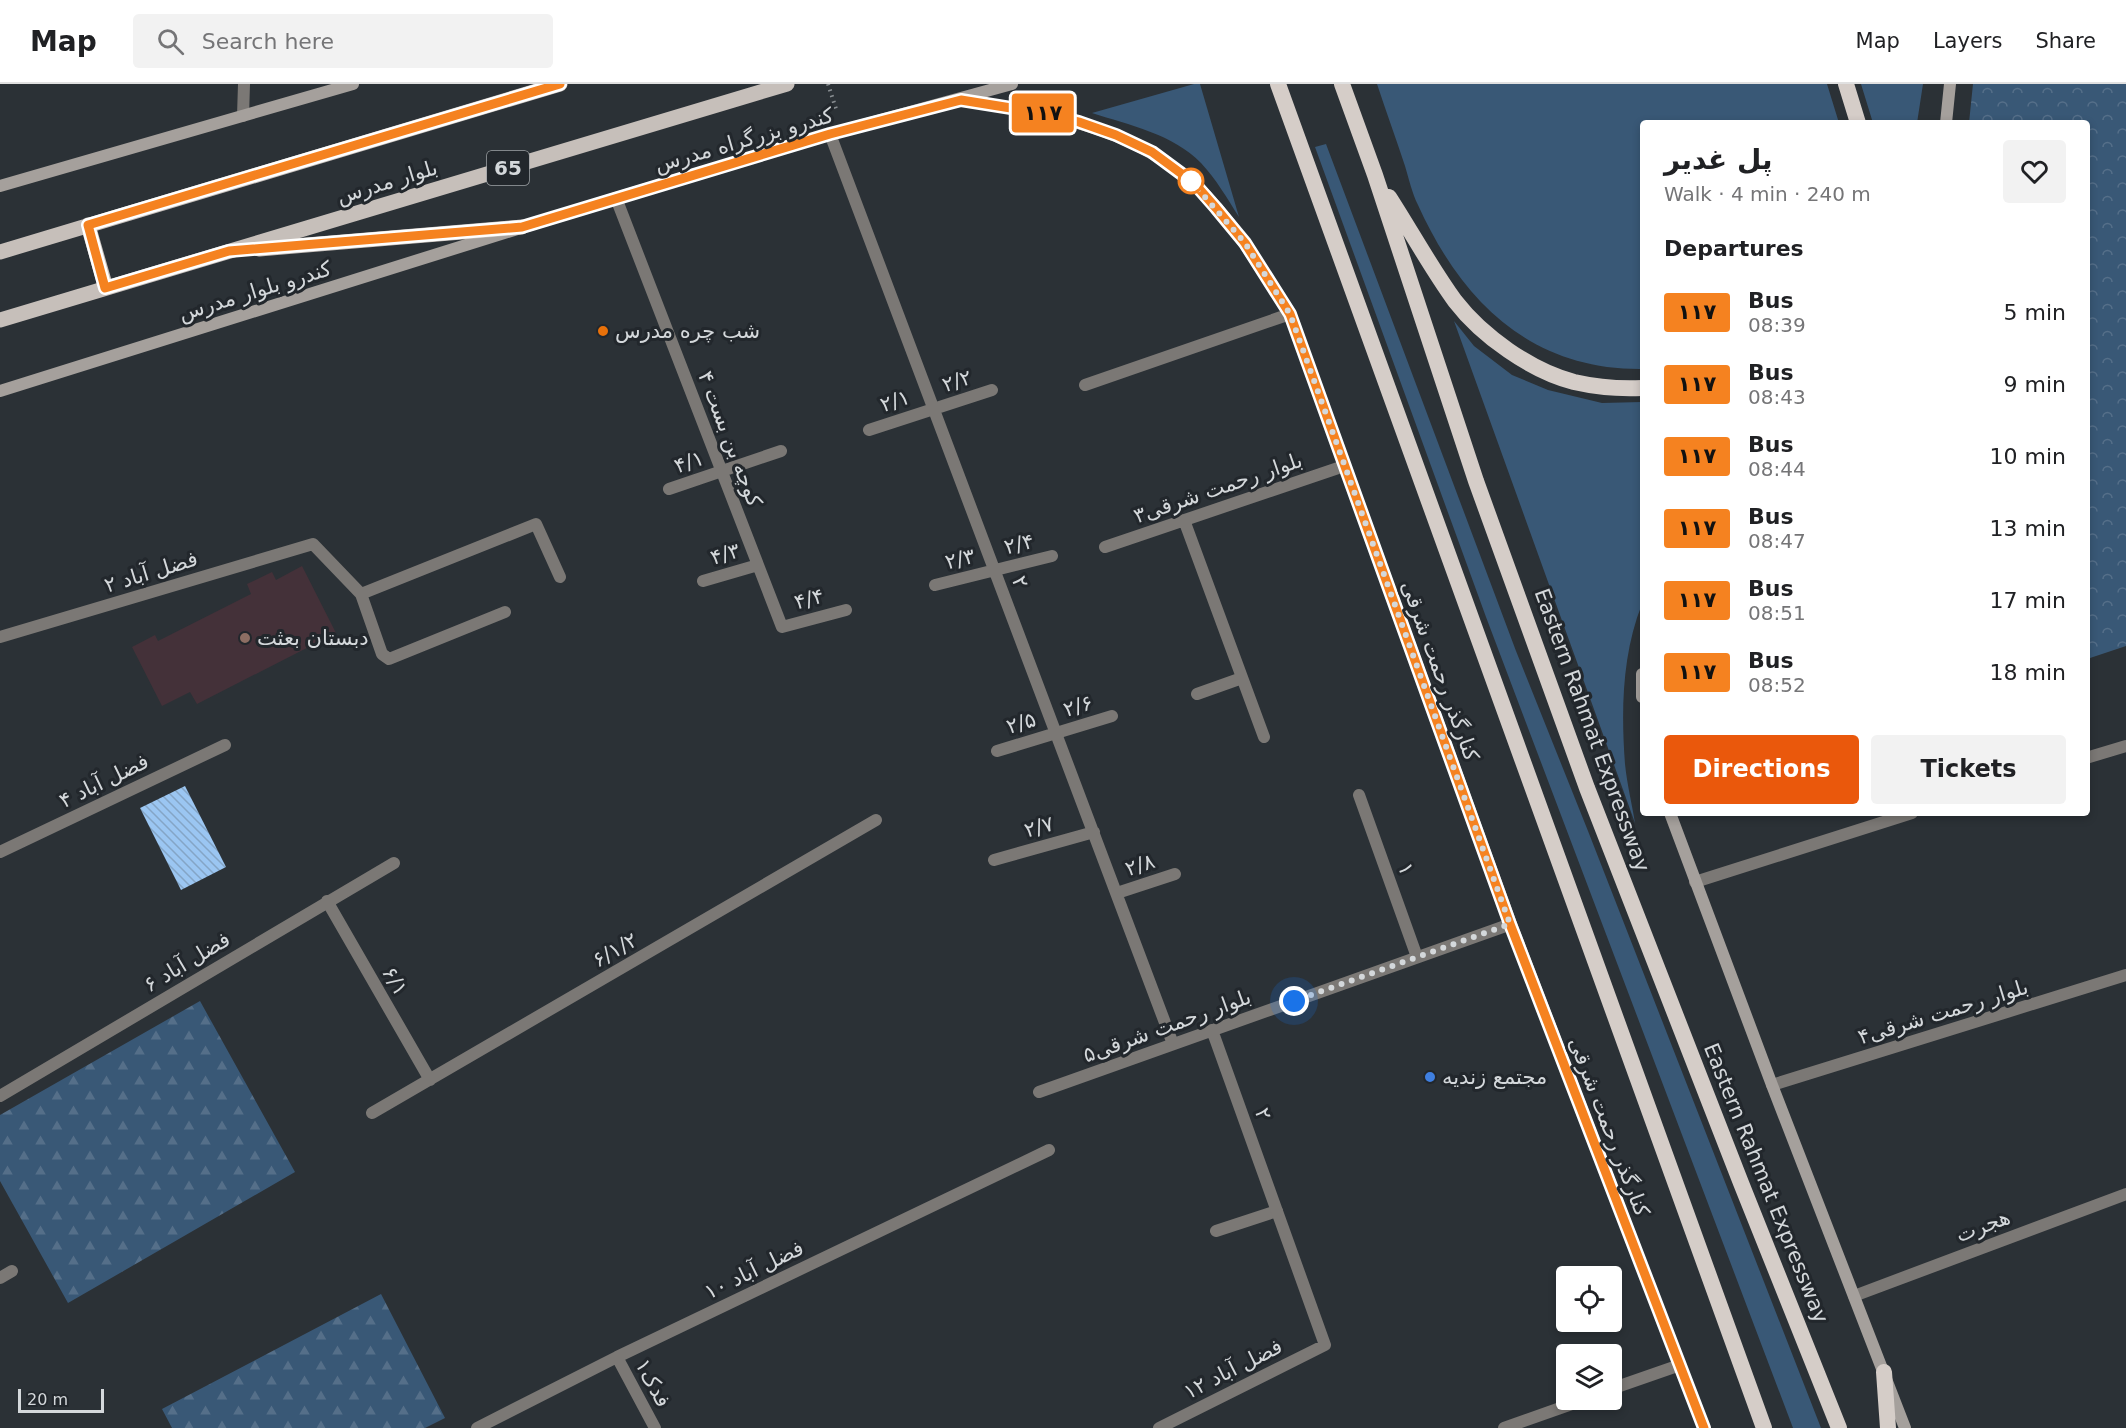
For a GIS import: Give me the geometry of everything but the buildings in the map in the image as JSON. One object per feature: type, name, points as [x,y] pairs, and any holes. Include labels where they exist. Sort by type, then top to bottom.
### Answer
[{"type":"highway","points":[[1278,84],[1764,1428]]},
{"type":"highway","points":[[1341,84],[1374,175],[1456,302],[1489,336],[1531,364],[1574,382],[1624,389],[1640,388]]},
{"type":"highway","points":[[1846,84],[1857,120]]},
{"type":"highway","name":"Eastern Rahmat Expressway","points":[[1374,175],[1476,482],[1587,788],[1839,1428]]},
{"type":"highway","points":[[1884,1372],[1888,1428]]},
{"type":"main road","points":[[324,92],[335,84]]},
{"type":"main road","points":[[0,186],[353,84]]},
{"type":"main road","name":"بلوار مدرس","points":[[0,252],[560,84]]},
{"type":"main road","name":"بلوار مدرس","points":[[0,320],[787,84]]},
{"type":"main road","name":"کندرو بزرگراه مدرس","points":[[522,227],[837,133],[1012,84]]},
{"type":"main road","points":[[1946,120],[1950,84]]},
{"type":"main road","name":"کنارگذر رحمت شرقی","points":[[961,100],[1042,113],[1079,122],[1116,135],[1152,152],[1194,183],[1216,208],[1245,243],[1290,314],[1510,924],[1704,1428]]},
{"type":"main road","points":[[88,225],[105,288]]},
{"type":"main road","points":[[229,251],[522,227]]},
{"type":"main road","name":"کندرو بلوار مدرس","points":[[0,391],[522,227]]},
{"type":"main road","points":[[1671,816],[1905,1428]]},
{"type":"street","points":[[243,116],[244,84]]},
{"type":"street","name":"۲","points":[[837,133],[934,409],[1173,1044]]},
{"type":"street","name":"کوچه بن بست ۴","points":[[616,198],[782,627]]},
{"type":"street","points":[[1085,385],[1290,314]]},
{"type":"street","name":"۲/۲","points":[[934,409],[992,390]]},
{"type":"street","name":"۲/۱","points":[[869,430],[934,409]]},
{"type":"street","name":"۴/۱","points":[[669,489],[781,451]]},
{"type":"street","name":"بلوار رحمت شرقی۳","points":[[1105,547],[1344,466]]},
{"type":"street","points":[[1184,520],[1264,737]]},
{"type":"street","points":[[505,612],[389,659],[382,654],[361,594],[536,525],[560,577]]},
{"type":"street","name":"فضل آباد ۲","points":[[0,637],[313,544],[361,594]]},
{"type":"street","name":"۲/۴","points":[[995,570],[1052,556]]},
{"type":"street","name":"۴/۳","points":[[703,581],[758,564]]},
{"type":"street","name":"۲/۳","points":[[935,585],[995,570]]},
{"type":"street","name":"۴/۴","points":[[782,627],[846,609]]},
{"type":"street","points":[[1197,694],[1242,678]]},
{"type":"street","name":"۲/۶","points":[[1056,733],[1112,716]]},
{"type":"street","name":"۲/۵","points":[[997,751],[1056,733]]},
{"type":"street","name":"فضل آباد ۴","points":[[0,852],[225,745]]},
{"type":"street","points":[[2090,757],[2126,746]]},
{"type":"street","name":"۱","points":[[1359,795],[1417,957]]},
{"type":"street","points":[[1695,882],[1903,816]]},
{"type":"street","name":"۶/۱/۲","points":[[372,1113],[876,820]]},
{"type":"street","name":"۲/۷","points":[[994,860],[1094,832]]},
{"type":"street","name":"فضل آباد ۶","points":[[0,1096],[394,863]]},
{"type":"street","name":"۲/۸","points":[[1117,893],[1176,874]]},
{"type":"street","name":"۶/۱","points":[[327,901],[430,1080]]},
{"type":"street","name":"۵بلوار رحمت شرقی","points":[[1039,1092],[1510,924]]},
{"type":"street","name":"بلوار رحمت شرقی۴","points":[[1772,1085],[2126,975]]},
{"type":"street","name":"۲","points":[[1212,1030],[1325,1345]]},
{"type":"street","name":"فضل آباد ۱۰","points":[[477,1428],[617,1357],[1050,1150]]},
{"type":"street","name":"هجرت","points":[[1854,1296],[2126,1194]]},
{"type":"street","points":[[1216,1231],[1277,1211]]},
{"type":"street","points":[[0,1278],[12,1271]]},
{"type":"street","name":"فضل آباد ۱۲","points":[[1159,1428],[1325,1345]]},
{"type":"street","name":"فدک۱","points":[[617,1357],[655,1428]]},
{"type":"street","points":[[1622,1385],[1680,1365]]},
{"type":"street","points":[[1504,1428],[1556,1410]]},
{"type":"path","points":[[828,84],[837,133]]},
{"type":"shaded area","name":"دبستان بعثت","points":[[302,566],[336,633],[197,704],[190,692],[162,706],[132,647],[155,635],[158,641],[251,594],[247,584],[272,572],[276,580]]},
{"type":"green space","points":[[1200,84],[1239,217],[1212,176],[1190,153],[1150,132],[1092,113]]},
{"type":"green space","points":[[1377,84],[1827,84],[1838,120],[1640,120],[1640,369],[1602,366],[1566,357],[1534,343],[1505,324],[1479,300],[1456,272],[1436,240],[1416,200]]},
{"type":"green space","points":[[1861,84],[1923,84],[1917,120],[1872,120]]},
{"type":"green space","points":[[1973,84],[2126,84],[2126,646],[2090,658],[2090,120],[1969,120]]},
{"type":"green space","points":[[1326,144],[1516,651],[1821,1428],[1793,1428],[1486,617],[1315,147]]},
{"type":"green space","points":[[1454,321],[1474,346],[1512,375],[1548,390],[1602,403],[1640,402],[1640,609],[1630,643],[1623,703],[1625,764],[1635,823]]},
{"type":"green space","points":[[200,1001],[295,1172],[68,1303],[0,1181],[0,1115]]},
{"type":"green space","points":[[381,1294],[445,1418],[425,1428],[172,1428],[162,1409]]},
{"type":"bus line","name":"۱۱۷","points":[[560,84],[88,225],[105,288],[229,251],[522,227],[830,134],[961,100],[1042,113],[1079,122],[1116,135],[1152,152],[1194,183],[1216,208],[1245,243],[1290,314],[1510,924],[1704,1428]]},
{"type":"place","name":"شب چره مدرس","points":[[603,331]]},
{"type":"place","name":"دبستان بعثت","points":[[245,638]]},
{"type":"place","name":"مجتمع زندیه","points":[[1430,1077]]},
{"type":"route","points":[[1191,181],[1245,243],[1290,314],[1510,924],[1294,1001]]}]
